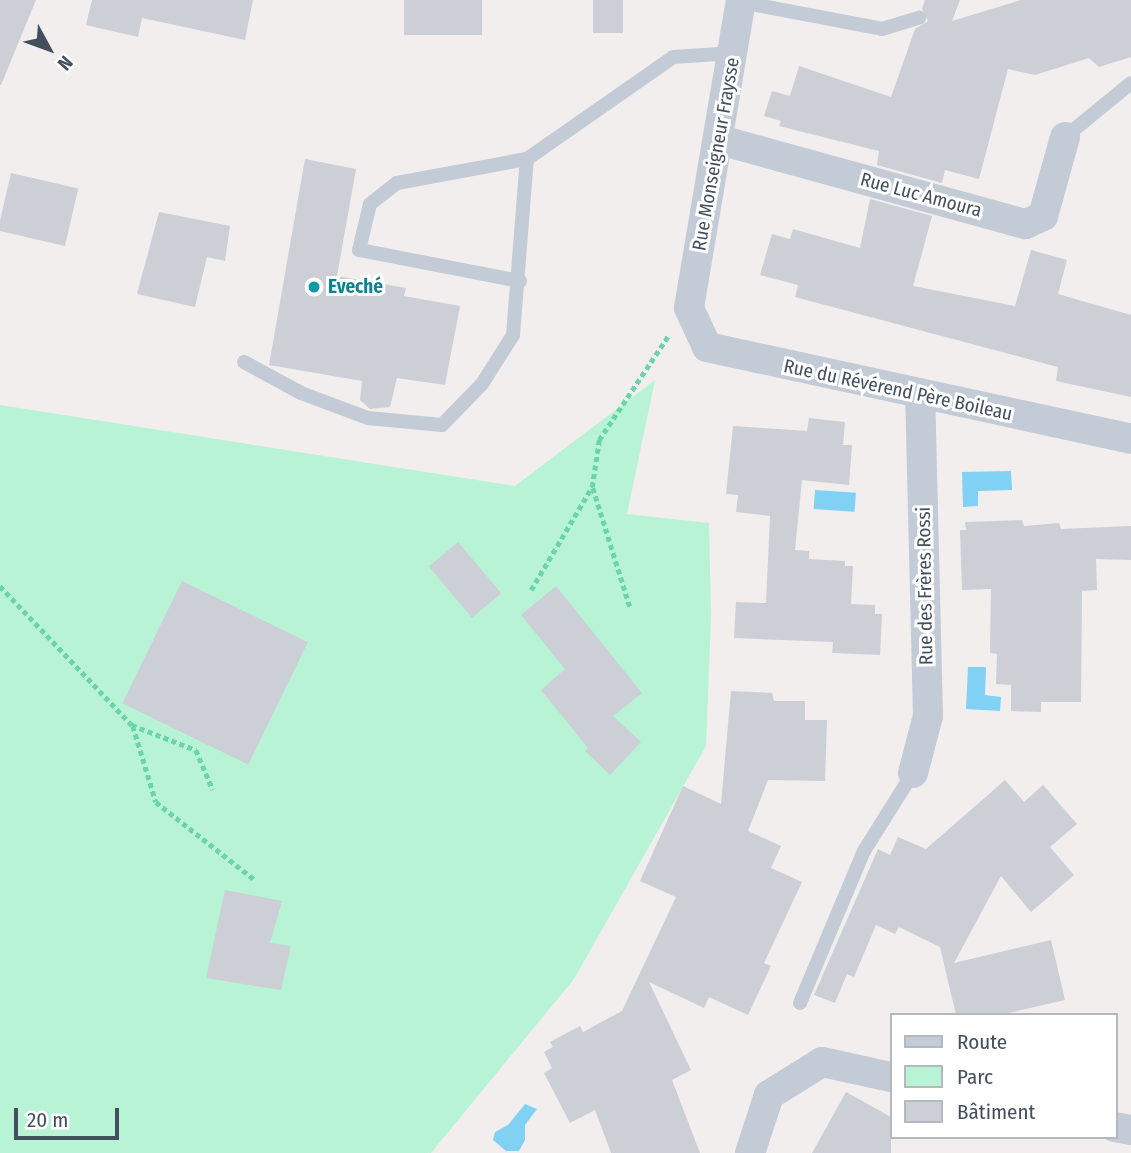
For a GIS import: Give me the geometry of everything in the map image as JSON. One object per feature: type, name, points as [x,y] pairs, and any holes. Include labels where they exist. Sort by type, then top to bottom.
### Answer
[{"type":"street","name":"Rue Monseigneur Fraysse","points":[[689,308],[720,140],[741,1]]},
{"type":"street","name":"Rue Luc Amoura","points":[[720,140],[1026,224],[1043,216],[1065,137]]},
{"type":"street","name":"Rue du Révérend Père Boileau","points":[[689,308],[707,347],[920,397],[1131,439]]},
{"type":"street","name":"Rue des Frères Rossi","points":[[913,773],[928,716],[920,397]]},
{"type":"street","points":[[750,1153],[769,1095],[822,1062],[890,1077]]},
{"type":"lane","points":[[741,1],[882,29],[919,18]]},
{"type":"lane","points":[[520,281],[359,250],[370,204],[397,183],[527,159],[673,57],[734,52]]},
{"type":"lane","points":[[1065,137],[1131,83]]},
{"type":"lane","points":[[244,362],[301,393],[368,418],[442,425],[482,384],[513,335],[520,281],[527,159]]},
{"type":"lane","points":[[800,1003],[864,851],[913,773]]},
{"type":"path","points":[[531,590],[592,487],[599,440],[689,308]]},
{"type":"path","points":[[592,487],[630,607]]},
{"type":"path","points":[[0,586],[132,725],[196,750],[213,790]]},
{"type":"path","points":[[132,725],[156,802],[254,878]]},
{"type":"green space","points":[[655,380],[627,514],[709,523],[711,616],[706,746],[574,979],[431,1153],[0,1153],[0,405],[515,486]]},
{"type":"water","points":[[1011,471],[1012,490],[978,491],[978,506],[963,507],[962,472]]},
{"type":"water","points":[[815,490],[856,493],[855,512],[814,509]]},
{"type":"water","points":[[968,667],[986,667],[985,695],[1001,697],[1000,711],[966,709]]},
{"type":"water","points":[[525,1104],[537,1109],[525,1125],[525,1140],[519,1151],[506,1151],[493,1140],[495,1132],[508,1125]]},
{"type":"building","points":[[0,0],[36,0],[1,85],[0,85]]},
{"type":"building","points":[[92,0],[253,0],[245,40],[142,18],[138,37],[86,25]]},
{"type":"building","points":[[404,0],[482,0],[482,35],[404,35]]},
{"type":"building","points":[[593,0],[623,0],[623,33],[593,33]]},
{"type":"building","points":[[925,0],[960,0],[952,21],[1021,0],[1131,0],[1131,57],[1099,67],[1089,58],[1035,75],[1008,69],[979,179],[945,170],[942,183],[877,165],[879,151],[779,126],[781,121],[764,116],[772,91],[790,96],[799,66],[891,97],[915,29],[928,21],[922,9]]},
{"type":"building","name":"Eveché","points":[[305,159],[356,169],[337,276],[406,288],[404,296],[460,306],[445,385],[397,378],[390,407],[370,409],[360,400],[362,381],[269,365]]},
{"type":"building","points":[[11,173],[78,189],[65,246],[0,231]]},
{"type":"building","points":[[870,199],[932,216],[913,286],[1015,306],[1031,250],[1067,260],[1058,294],[1131,315],[1131,397],[1056,381],[1058,367],[795,297],[798,285],[760,275],[772,234],[790,239],[793,229],[860,248]]},
{"type":"building","points":[[159,212],[230,226],[225,261],[207,257],[195,307],[137,294]]},
{"type":"building","points":[[809,418],[845,422],[843,445],[852,445],[849,485],[802,480],[795,550],[809,551],[809,559],[845,561],[845,566],[853,566],[851,604],[875,605],[875,614],[882,614],[880,655],[832,653],[833,642],[734,638],[736,602],[766,603],[770,516],[736,512],[738,495],[726,494],[733,426],[807,431]]},
{"type":"building","points":[[1022,520],[1024,526],[1059,523],[1061,529],[1131,526],[1131,560],[1096,559],[1097,590],[1082,591],[1081,702],[1041,702],[1041,712],[1011,711],[1011,685],[996,684],[997,654],[990,653],[991,589],[962,590],[960,530],[966,530],[965,522]]},
{"type":"building","points":[[458,542],[501,593],[472,618],[429,566]]},
{"type":"building","points":[[182,581],[308,642],[248,765],[122,703]]},
{"type":"building","points":[[556,586],[642,693],[613,716],[641,742],[610,775],[585,751],[588,748],[541,690],[565,669],[521,615]]},
{"type":"building","points":[[731,691],[772,693],[774,701],[805,701],[805,720],[827,720],[825,781],[768,780],[748,831],[781,846],[771,868],[802,882],[764,963],[771,966],[748,1015],[709,997],[704,1008],[649,982],[691,1070],[672,1080],[700,1153],[611,1153],[595,1110],[570,1123],[544,1073],[552,1068],[544,1052],[553,1047],[550,1042],[580,1026],[583,1032],[622,1011],[676,897],[640,881],[683,786],[721,804]]},
{"type":"building","points":[[1005,780],[1024,802],[1043,785],[1077,824],[1050,847],[1074,875],[1031,912],[1001,876],[954,963],[1051,940],[1065,1000],[1009,1013],[956,1013],[940,947],[899,927],[895,934],[876,925],[854,977],[847,974],[835,1003],[814,995],[878,849],[890,855],[898,837],[926,849]]},
{"type":"building","points":[[225,890],[282,901],[270,943],[291,946],[281,990],[206,978]]},
{"type":"building","points":[[846,1092],[890,1116],[891,1153],[812,1153]]},
{"type":"place","name":"Eveché","points":[[314,287]]}]
